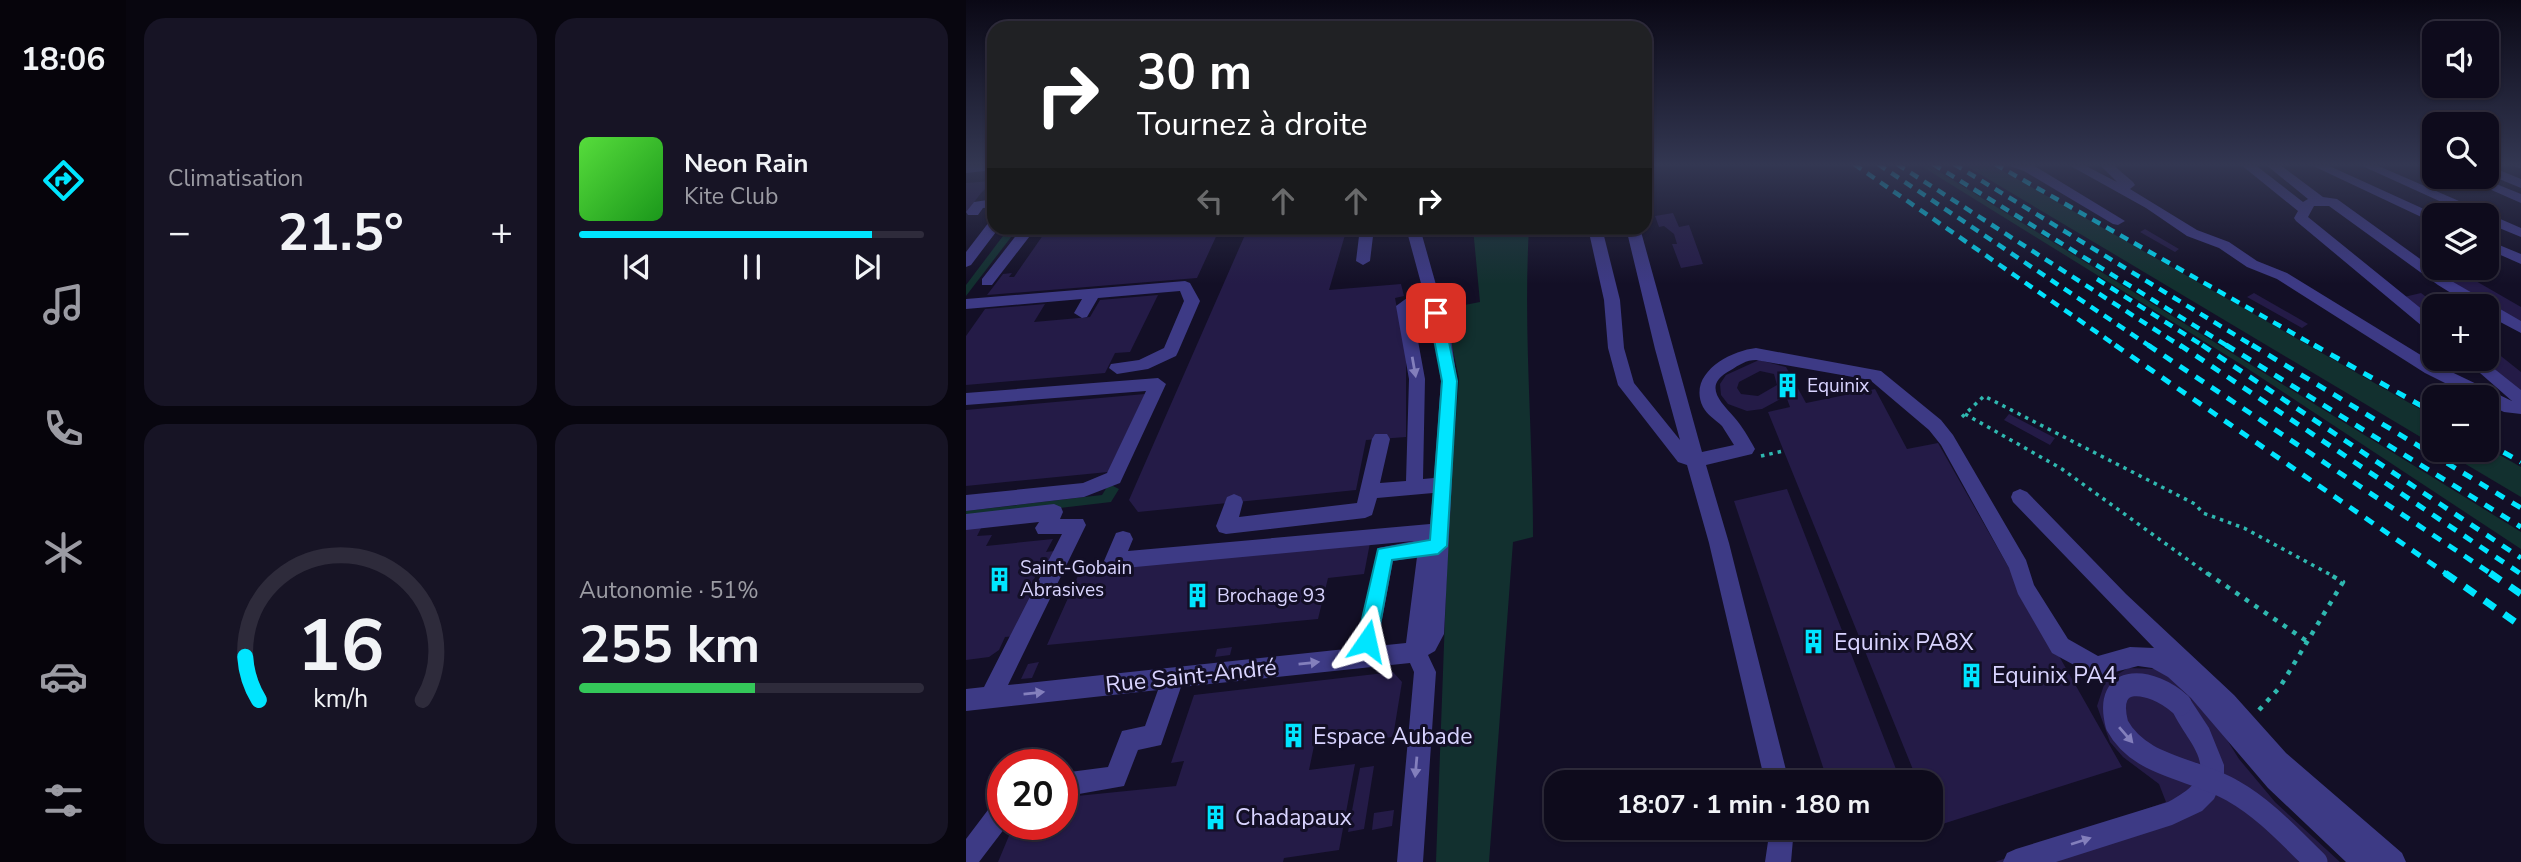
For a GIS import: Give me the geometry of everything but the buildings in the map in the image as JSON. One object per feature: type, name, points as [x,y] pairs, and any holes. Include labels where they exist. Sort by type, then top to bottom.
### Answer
[{"type":"street","points":[[973,212],[979,205],[985,204]]},
{"type":"street","points":[[2090,204],[2118,221]]},
{"type":"street","points":[[2298,204],[2305,210]]},
{"type":"street","points":[[2308,204],[2301,218],[2422,317]]},
{"type":"street","points":[[2335,204],[2463,294]]},
{"type":"street","points":[[2398,204],[2422,216]]},
{"type":"street","points":[[2151,205],[2192,233],[2224,245],[2252,264],[2282,276],[2431,369],[2463,385]]},
{"type":"street","points":[[2499,223],[2521,233]]},
{"type":"street","points":[[966,261],[987,234]]},
{"type":"street","points":[[987,282],[1024,235]]},
{"type":"street","points":[[1363,261],[1366,235]]},
{"type":"street","points":[[1410,862],[1424,672],[1416,652],[1427,644],[1433,634],[1450,381],[1430,288],[1415,235]]},
{"type":"street","points":[[1597,235],[1612,300],[1616,348],[1626,385],[1684,457],[1697,460],[1746,449],[1728,422],[1711,406],[1707,393],[1712,376],[1731,361],[1756,354],[1875,375],[1935,425],[1947,440],[2019,566],[2025,588],[2060,646],[2096,667],[2138,654],[2163,661],[2186,679],[2307,811],[2365,862]]},
{"type":"street","points":[[1637,235],[1697,460],[1774,770]]},
{"type":"street","points":[[2499,250],[2521,260]]},
{"type":"street","points":[[966,304],[1185,286],[1192,301],[1170,352],[1142,365],[1117,368]]},
{"type":"street","points":[[1414,478],[1416,379],[1404,306],[1430,288]]},
{"type":"street","points":[[1082,313],[1093,293]]},
{"type":"street","points":[[1051,313],[1060,296]]},
{"type":"street","points":[[2499,315],[2521,328]]},
{"type":"street","points":[[2487,371],[2521,399]]},
{"type":"street","points":[[966,399],[1158,384],[1115,478],[1084,491],[966,503]]},
{"type":"street","points":[[2499,403],[2521,408]]},
{"type":"street","points":[[1234,502],[1226,526],[1365,510],[1381,439]]},
{"type":"street","points":[[1371,487],[1414,478],[1443,480]]},
{"type":"street","points":[[1371,487],[1443,480]]},
{"type":"street","points":[[2020,497],[2110,590],[2226,703],[2278,761],[2393,862]]},
{"type":"street","points":[[966,522],[1054,512],[1045,528],[1076,525],[991,697]]},
{"type":"street","points":[[1123,539],[1114,561],[1438,538]]},
{"type":"street","points":[[1364,658],[1385,554],[1438,538]]},
{"type":"street","name":"Rue Saint-André","points":[[966,700],[1416,652]]},
{"type":"street","points":[[1078,783],[1116,778],[1130,738],[1153,737],[1174,677]]},
{"type":"street","points":[[2016,862],[2172,813],[2193,805],[2208,791],[2212,781],[2216,771],[2209,750],[2180,704],[2164,690],[2143,683],[2128,685],[2117,695],[2113,716],[2121,733],[2143,752],[2172,768],[2208,780],[2220,783],[2250,801],[2316,862]]},
{"type":"street","points":[[966,859],[987,832]]},
{"type":"street","points":[[1778,862],[1781,840]]},
{"type":"path","points":[[2251,716],[2274,696],[2308,642],[2343,582],[2244,528],[2203,513],[2195,503],[2116,467],[1984,396],[1964,416],[2062,469],[2164,540],[2233,594],[2308,642]]},
{"type":"green space","points":[[1983,204],[1992,204],[2521,532],[2521,549],[2239,363]]},
{"type":"green space","points":[[2030,204],[2061,204],[2422,410],[2422,438]]},
{"type":"green space","points":[[1004,235],[1013,235],[966,296],[966,285]]},
{"type":"green space","points":[[1474,235],[1529,235],[1527,305],[1533,537],[1513,542],[1489,862],[1436,862],[1449,509],[1459,379],[1444,309],[1480,302]]},
{"type":"green space","points":[[2499,455],[2521,467],[2521,497],[2462,462],[2499,462]]},
{"type":"green space","points":[[1109,484],[1119,489],[1111,502],[966,519],[966,511],[1102,495]]},
{"type":"railway","points":[[1912,204],[2118,347]]},
{"type":"railway","points":[[1938,204],[2151,347]]},
{"type":"railway","points":[[1960,204],[2182,347]]},
{"type":"railway","points":[[1998,204],[2229,347]]},
{"type":"railway","points":[[2020,204],[2255,347]]},
{"type":"railway","points":[[2066,204],[2317,347]]},
{"type":"railway","points":[[2097,279],[2205,347]]},
{"type":"railway","points":[[2115,345],[2448,575]]},
{"type":"railway","points":[[2180,345],[2521,574]]},
{"type":"railway","points":[[2226,345],[2521,527]]},
{"type":"railway","points":[[2252,345],[2521,508]]},
{"type":"railway","points":[[2314,345],[2422,406]]},
{"type":"railway","points":[[2151,347],[2490,573]]},
{"type":"railway","points":[[2205,347],[2521,558]]},
{"type":"railway","points":[[2499,450],[2521,462]]},
{"type":"railway","points":[[2445,573],[2521,626]]},
{"type":"railway","points":[[2490,573],[2521,594]]},
{"type":"place","name":"Equinix","points":[[1787,386]]},
{"type":"place","name":"Saint-Gobain Abrasives","points":[[1000,579]]},
{"type":"place","name":"Brochage 93","points":[[1197,596]]},
{"type":"place","name":"Equinix PA8X","points":[[1814,642]]},
{"type":"place","name":"Equinix PA4","points":[[1972,675]]},
{"type":"place","name":"Espace Aubade","points":[[1293,736]]},
{"type":"place","name":"Chadapaux","points":[[1215,817]]},
{"type":"route","points":[[1367,641],[1385,554],[1438,546],[1450,381],[1436,313]]}]
